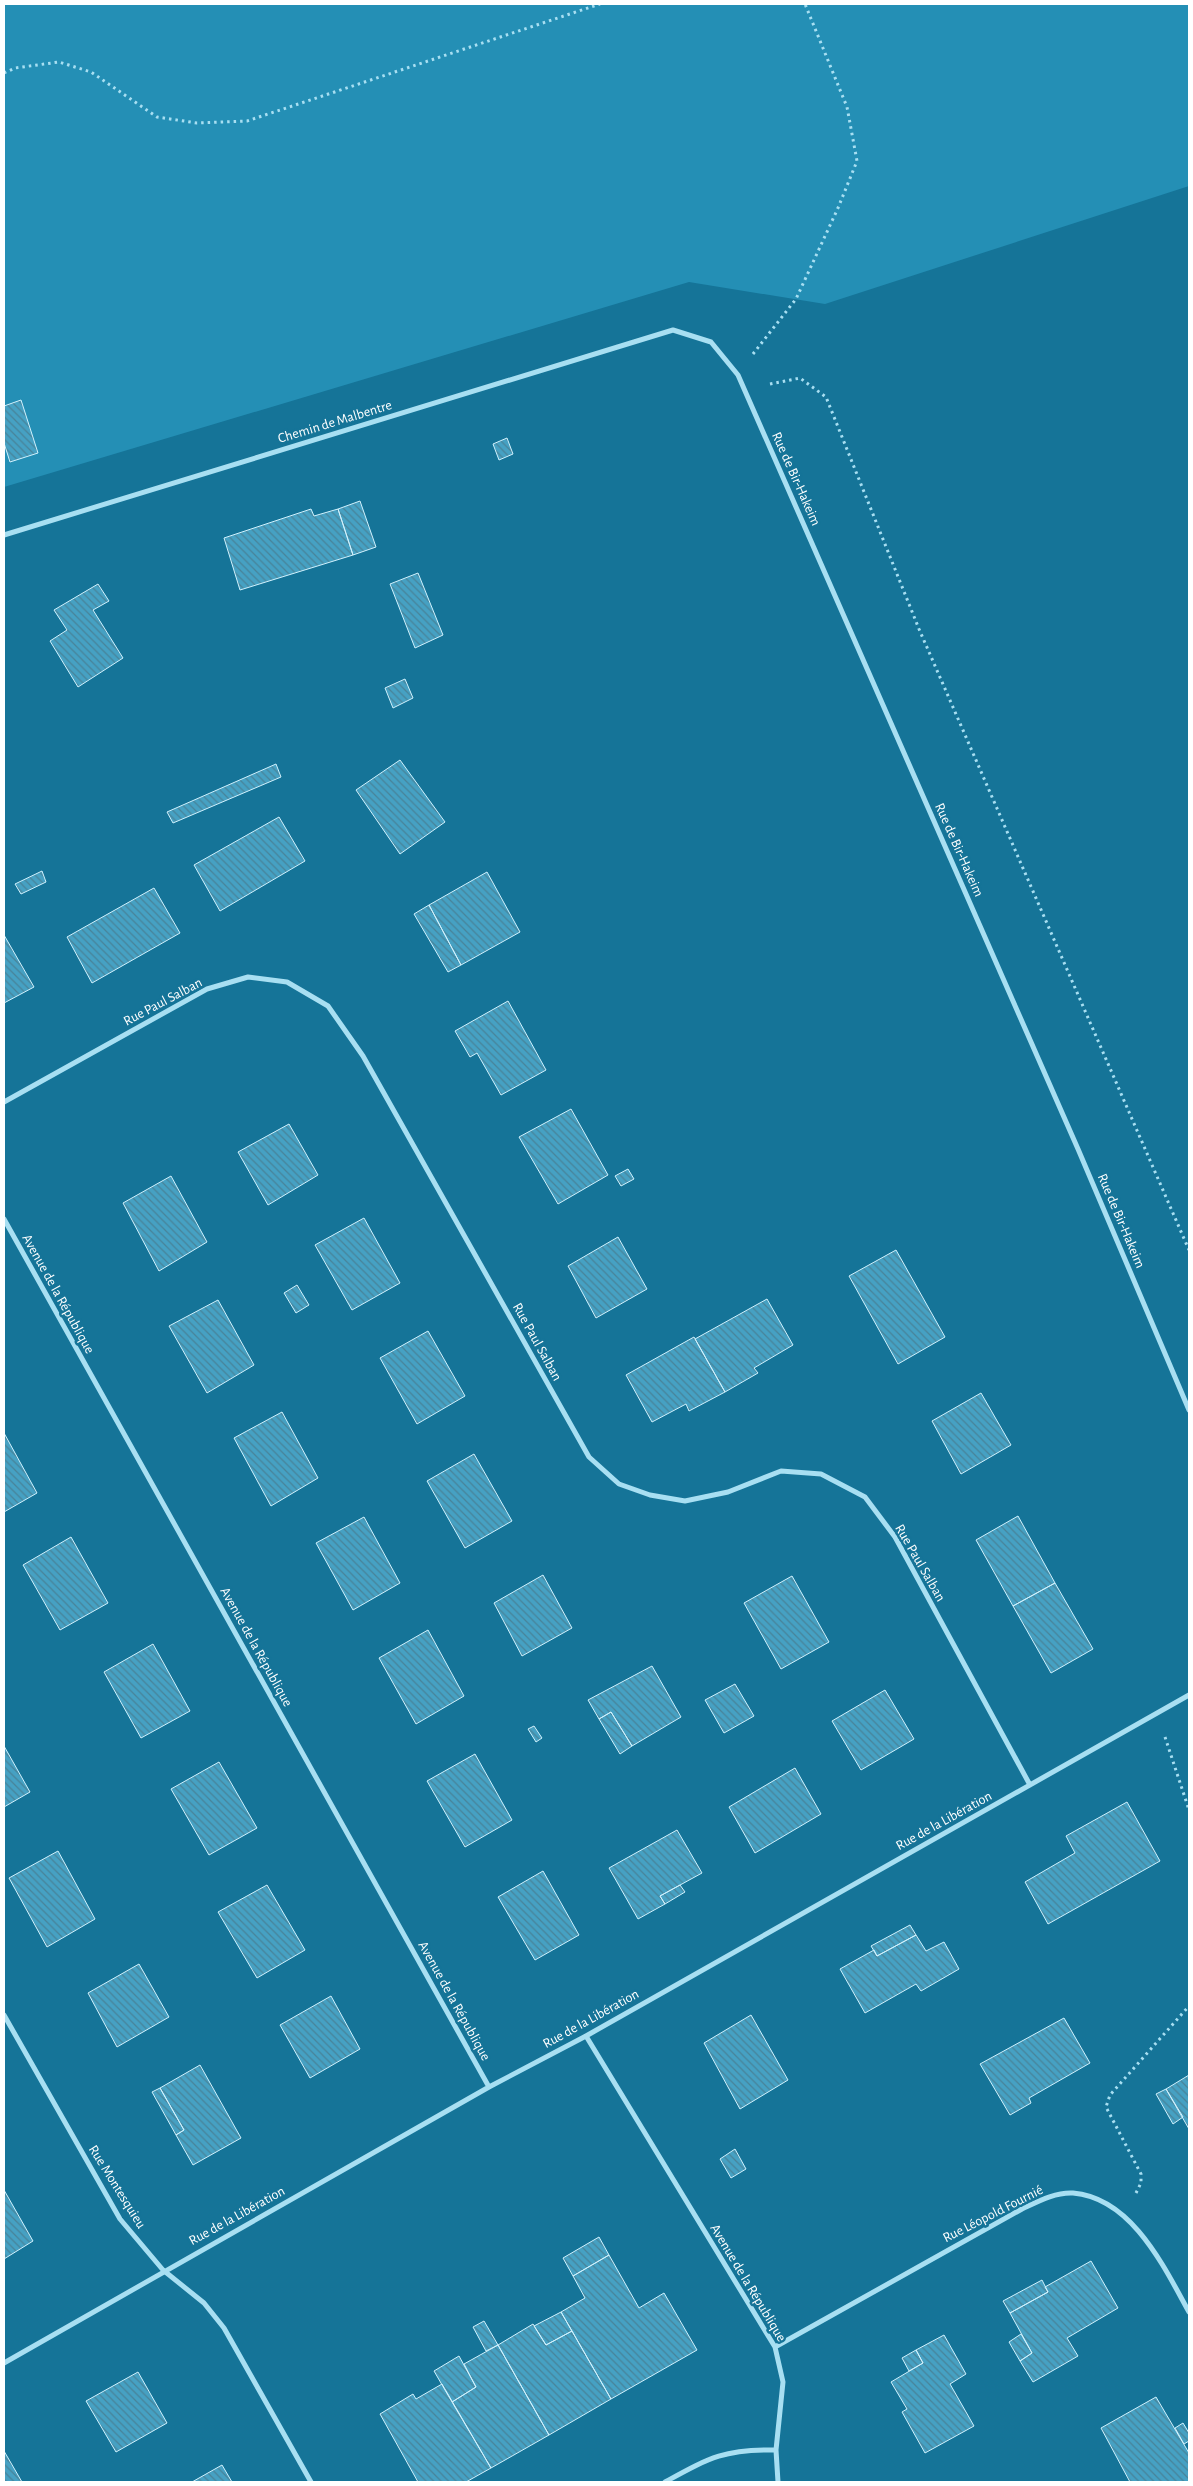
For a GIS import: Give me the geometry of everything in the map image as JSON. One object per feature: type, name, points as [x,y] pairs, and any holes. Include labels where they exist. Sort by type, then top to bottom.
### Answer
[{"type":"street","name":"Rue de Bir-Hakeim","points":[[674,330],[711,342],[738,375],[1074,1140],[1189,1410]]},
{"type":"street","name":"Chemin de Malbentre","points":[[4,535],[674,330]]},
{"type":"street","name":"Rue Paul Salban","points":[[4,1102],[207,990],[248,977],[287,982],[328,1006],[363,1056],[589,1458],[619,1484],[650,1495],[685,1501],[728,1492],[781,1471],[821,1474],[865,1497],[895,1537],[1030,1785]]},
{"type":"street","name":"Avenue de la République","points":[[4,1219],[489,2087]]},
{"type":"street","name":"Rue de la Libération","points":[[4,2363],[163,2270],[489,2087],[586,2036],[1189,1695]]},
{"type":"street","name":"Rue Montesquieu","points":[[4,2015],[120,2219],[163,2270],[204,2303],[224,2328],[311,2482]]},
{"type":"street","name":"Avenue de la République","points":[[586,2036],[775,2347],[783,2382],[776,2450],[778,2482]]},
{"type":"street","name":"Rue Léopold Fournié","points":[[775,2347],[1022,2209],[1049,2196],[1072,2193],[1091,2197],[1116,2209],[1138,2230],[1159,2260],[1189,2312]]},
{"type":"street","points":[[665,2482],[702,2462],[726,2452],[776,2450]]},
{"type":"path","points":[[4,73],[15,68],[59,62],[91,72],[157,116],[197,123],[247,121],[600,4]]},
{"type":"path","points":[[738,375],[796,299],[857,161],[846,106],[805,4]]},
{"type":"path","points":[[747,395],[771,384],[800,378],[826,397],[919,629],[1189,1250]]},
{"type":"path","points":[[1157,1713],[1189,1810]]},
{"type":"path","points":[[1124,2217],[1141,2183],[1141,2174],[1106,2108],[1110,2095],[1189,2006]]},
{"type":"shaded area","points":[[4,4],[1189,4],[1189,186],[825,304],[689,282],[4,487]]},
{"type":"building","points":[[21,400],[38,453],[10,462],[4,443],[4,406]]},
{"type":"building","points":[[507,438],[513,454],[499,460],[493,444]]},
{"type":"building","points":[[360,501],[376,547],[353,555],[338,509]]},
{"type":"building","points":[[311,509],[314,516],[338,509],[353,555],[240,590],[224,538]]},
{"type":"building","points":[[418,573],[443,635],[415,648],[390,584]]},
{"type":"building","points":[[98,584],[109,601],[93,610],[123,658],[78,687],[50,641],[67,630],[54,610]]},
{"type":"building","points":[[405,679],[413,698],[393,708],[385,688]]},
{"type":"building","points":[[400,760],[445,822],[400,854],[356,790]]},
{"type":"building","points":[[276,764],[281,777],[173,823],[167,812]]},
{"type":"building","points":[[279,817],[305,861],[220,911],[194,865]]},
{"type":"building","points":[[42,871],[46,882],[21,894],[15,884]]},
{"type":"building","points":[[487,872],[520,932],[461,965],[429,905]]},
{"type":"building","points":[[154,888],[180,933],[92,983],[67,937]]},
{"type":"building","points":[[429,905],[461,965],[448,972],[414,914]]},
{"type":"building","points":[[4,935],[34,987],[4,1003]]},
{"type":"building","points":[[508,1001],[546,1070],[501,1095],[477,1053],[470,1057],[455,1031]]},
{"type":"building","points":[[571,1109],[608,1175],[558,1204],[519,1137]]},
{"type":"building","points":[[289,1124],[318,1175],[268,1205],[238,1152]]},
{"type":"building","points":[[628,1169],[634,1179],[621,1186],[615,1176]]},
{"type":"building","points":[[171,1176],[207,1242],[159,1271],[123,1203]]},
{"type":"building","points":[[364,1218],[400,1283],[352,1310],[315,1245]]},
{"type":"building","points":[[618,1237],[647,1289],[596,1318],[568,1266]]},
{"type":"building","points":[[896,1250],[945,1337],[898,1364],[849,1276]]},
{"type":"building","points":[[297,1285],[309,1305],[296,1313],[284,1293]]},
{"type":"building","points":[[767,1299],[793,1345],[754,1368],[758,1373],[725,1392],[695,1339]]},
{"type":"building","points":[[218,1300],[254,1365],[207,1393],[169,1326]]},
{"type":"building","points":[[428,1331],[465,1396],[417,1424],[380,1358]]},
{"type":"building","points":[[694,1337],[725,1392],[689,1411],[686,1404],[652,1422],[626,1375]]},
{"type":"building","points":[[981,1393],[1011,1445],[961,1474],[932,1421]]},
{"type":"building","points":[[282,1412],[318,1478],[271,1506],[234,1438]]},
{"type":"building","points":[[4,1433],[37,1493],[4,1512]]},
{"type":"building","points":[[474,1454],[512,1521],[465,1548],[427,1481]]},
{"type":"building","points":[[1018,1516],[1055,1583],[1013,1606],[976,1540]]},
{"type":"building","points":[[364,1517],[400,1583],[353,1610],[316,1543]]},
{"type":"building","points":[[71,1537],[108,1603],[60,1630],[23,1565]]},
{"type":"building","points":[[543,1575],[572,1628],[522,1656],[494,1603]]},
{"type":"building","points":[[792,1576],[829,1642],[781,1669],[744,1603]]},
{"type":"building","points":[[1055,1583],[1093,1649],[1051,1673],[1013,1606]]},
{"type":"building","points":[[428,1630],[464,1696],[416,1724],[379,1658]]},
{"type":"building","points":[[153,1644],[190,1711],[141,1738],[104,1672]]},
{"type":"building","points":[[652,1666],[681,1717],[632,1746],[611,1712],[599,1719],[588,1700]]},
{"type":"building","points":[[735,1684],[754,1716],[724,1733],[705,1700]]},
{"type":"building","points":[[885,1690],[914,1739],[861,1770],[832,1721]]},
{"type":"building","points":[[611,1712],[632,1746],[620,1754],[599,1719]]},
{"type":"building","points":[[534,1726],[542,1738],[536,1742],[528,1729]]},
{"type":"building","points":[[4,1746],[30,1792],[4,1807]]},
{"type":"building","points":[[475,1754],[512,1820],[465,1847],[427,1781]]},
{"type":"building","points":[[219,1762],[257,1828],[209,1855],[171,1789]]},
{"type":"building","points":[[795,1768],[821,1814],[755,1853],[729,1807]]},
{"type":"building","points":[[1127,1802],[1160,1861],[1048,1924],[1025,1882],[1075,1853],[1066,1836]]},
{"type":"building","points":[[677,1830],[702,1873],[660,1896],[665,1904],[638,1919],[609,1868]]},
{"type":"building","points":[[58,1851],[95,1919],[47,1947],[9,1878]]},
{"type":"building","points":[[543,1871],[579,1935],[535,1960],[498,1897]]},
{"type":"building","points":[[267,1885],[305,1950],[257,1978],[218,1912]]},
{"type":"building","points":[[680,1885],[685,1892],[665,1904],[660,1896]]},
{"type":"building","points":[[910,1925],[916,1935],[877,1956],[871,1946]]},
{"type":"building","points":[[916,1935],[926,1951],[944,1942],[959,1969],[921,1991],[916,1984],[865,2013],[840,1969],[874,1950],[877,1956]]},
{"type":"building","points":[[139,1964],[169,2017],[117,2047],[88,1993]]},
{"type":"building","points":[[331,1996],[360,2049],[310,2078],[280,2025]]},
{"type":"building","points":[[751,2015],[788,2080],[740,2109],[704,2043]]},
{"type":"building","points":[[1064,2018],[1090,2063],[1029,2098],[1031,2103],[1010,2115],[980,2064]]},
{"type":"building","points":[[200,2065],[241,2138],[193,2165],[176,2135],[184,2130],[160,2088]]},
{"type":"building","points":[[1189,2075],[1189,2129],[1166,2089]]},
{"type":"building","points":[[160,2088],[184,2130],[176,2135],[152,2092]]},
{"type":"building","points":[[1166,2089],[1183,2117],[1173,2124],[1156,2094]]},
{"type":"building","points":[[735,2149],[746,2169],[731,2178],[720,2159]]},
{"type":"building","points":[[4,2190],[33,2241],[4,2259]]},
{"type":"building","points":[[599,2237],[609,2255],[573,2276],[563,2258]]},
{"type":"building","points":[[609,2255],[639,2308],[664,2293],[697,2350],[611,2399],[561,2312],[585,2298],[573,2276]]},
{"type":"building","points":[[1091,2261],[1118,2308],[1067,2338],[1078,2356],[1033,2382],[1020,2361],[1032,2353],[1010,2313],[1048,2292],[1045,2287]]},
{"type":"building","points":[[1042,2280],[1048,2292],[1010,2313],[1003,2301]]},
{"type":"building","points":[[561,2312],[572,2331],[546,2345],[534,2326]]},
{"type":"building","points":[[484,2321],[498,2345],[486,2351],[473,2327]]},
{"type":"building","points":[[533,2324],[546,2345],[572,2331],[611,2399],[549,2435],[498,2345]]},
{"type":"building","points":[[1021,2334],[1032,2353],[1020,2361],[1009,2342]]},
{"type":"building","points":[[944,2335],[966,2374],[950,2384],[974,2426],[925,2453],[902,2412],[907,2409],[891,2382],[923,2363],[916,2350]]},
{"type":"building","points":[[498,2345],[549,2435],[491,2468],[452,2402],[476,2387],[464,2364]]},
{"type":"building","points":[[916,2350],[923,2363],[909,2371],[902,2358]]},
{"type":"building","points":[[459,2356],[476,2387],[452,2402],[434,2371]]},
{"type":"building","points":[[138,2372],[167,2423],[116,2452],[86,2401]]},
{"type":"building","points":[[442,2384],[491,2468],[466,2482],[418,2482],[380,2414],[413,2394],[416,2399]]},
{"type":"building","points":[[1156,2397],[1189,2453],[1189,2482],[1130,2482],[1101,2428]]},
{"type":"building","points":[[1183,2423],[1189,2433],[1189,2441],[1184,2444],[1175,2428]]},
{"type":"building","points":[[4,2451],[22,2482],[4,2482]]},
{"type":"building","points":[[222,2465],[232,2482],[192,2482]]}]
